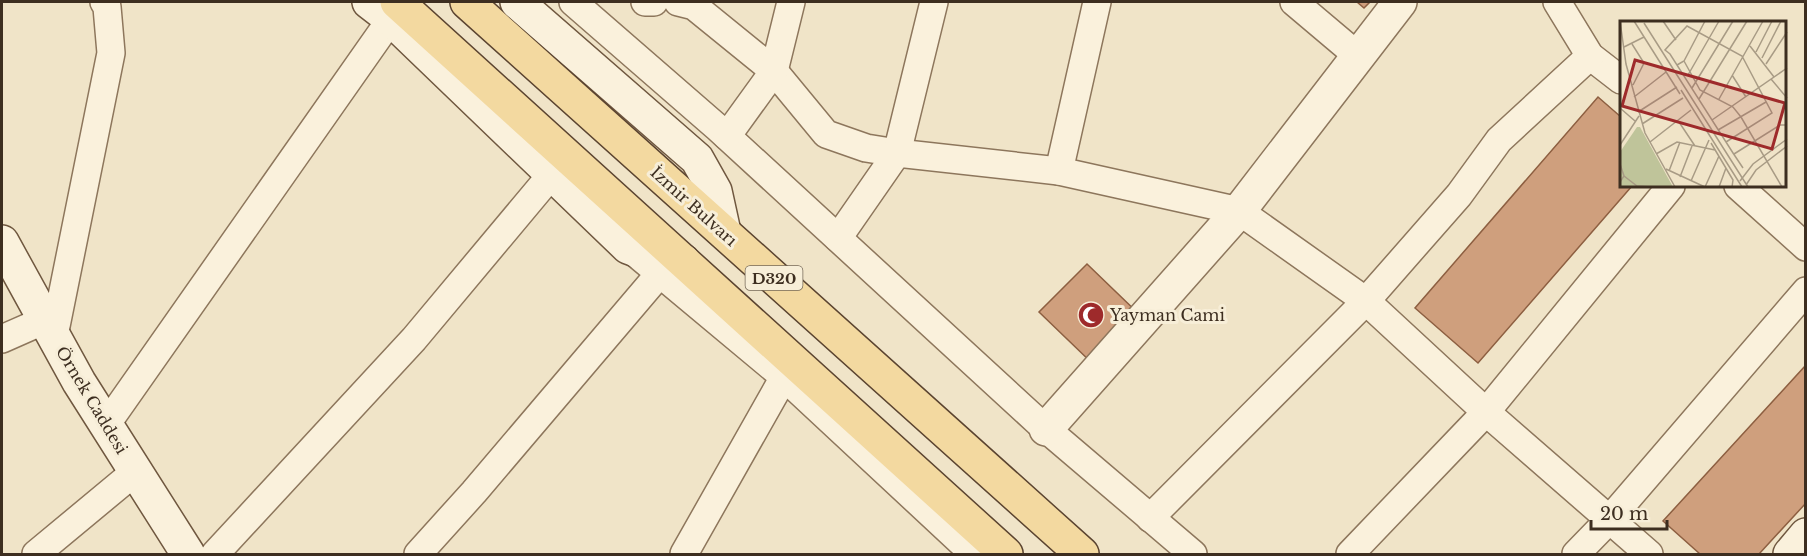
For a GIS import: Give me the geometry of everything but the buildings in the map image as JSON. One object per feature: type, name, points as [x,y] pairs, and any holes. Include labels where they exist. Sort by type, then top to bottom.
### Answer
[{"type":"main road","name":"İzmir Bulvarı","points":[[467,2],[1082,555]]},
{"type":"main road","points":[[517,2],[697,159],[715,191],[724,232]]},
{"type":"main road","points":[[1046,429],[1239,211],[1400,2]]},
{"type":"main road","points":[[386,7],[628,247],[655,257],[672,267]]},
{"type":"main road","name":"D320","points":[[386,7],[672,267],[1006,555]]},
{"type":"main road","name":"Örnek Caddesi","points":[[2,242],[106,425],[188,555]]},
{"type":"main road","points":[[1790,555],[1806,535]]},
{"type":"street","points":[[2,339],[49,328],[111,53],[107,7],[104,2]]},
{"type":"street","points":[[573,2],[727,136],[1046,429],[1193,555]]},
{"type":"street","points":[[678,2],[694,6],[774,71],[826,134],[866,148],[1059,171],[1239,211],[1366,301],[1486,412],[1649,555]]},
{"type":"street","points":[[727,136],[774,71],[791,2]]},
{"type":"street","points":[[838,238],[897,153],[934,2]]},
{"type":"street","points":[[1059,171],[1097,2]]},
{"type":"street","points":[[1293,2],[1358,56]]},
{"type":"street","points":[[1557,2],[1590,57],[1620,79]]},
{"type":"street","points":[[106,425],[386,7]]},
{"type":"street","points":[[1150,518],[1366,301],[1459,195],[1499,140],[1590,57]]},
{"type":"street","points":[[215,555],[414,339],[552,174]]},
{"type":"street","points":[[1350,555],[1486,412],[1669,188]]},
{"type":"street","points":[[1740,188],[1806,247]]},
{"type":"street","points":[[418,555],[672,267],[784,377],[974,555]]},
{"type":"street","points":[[1576,555],[1610,520],[1806,291]]},
{"type":"street","points":[[691,552],[784,377]]},
{"type":"street","points":[[36,555],[135,471]]},
{"type":"place","name":"Yayman Cami","points":[[1091,315]]}]
